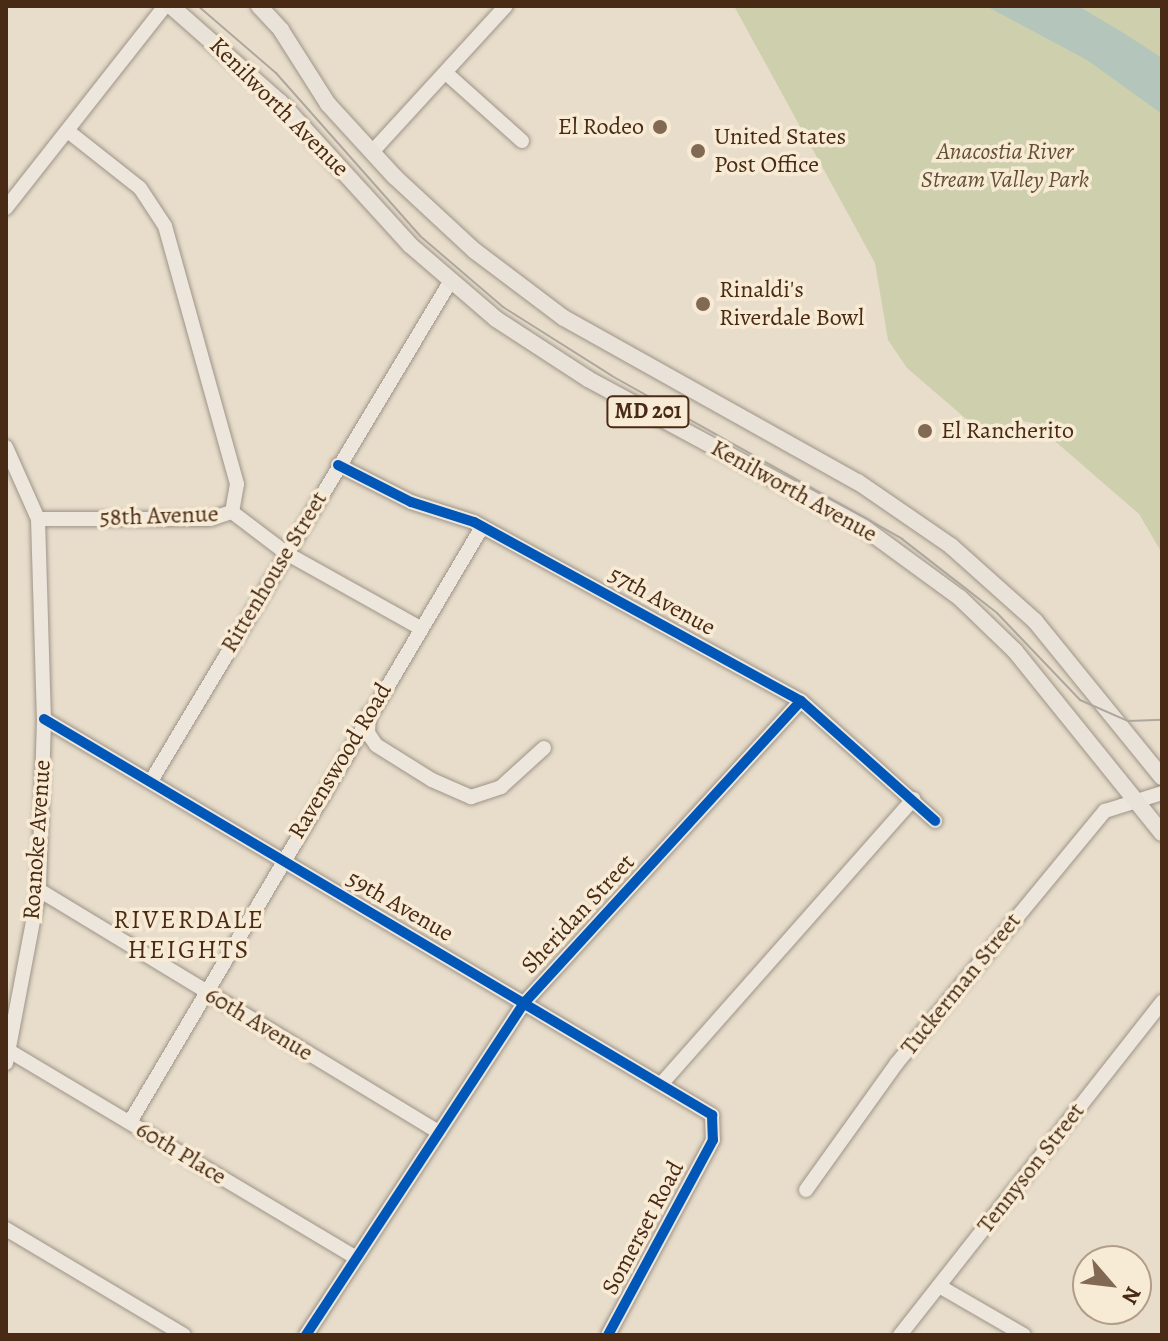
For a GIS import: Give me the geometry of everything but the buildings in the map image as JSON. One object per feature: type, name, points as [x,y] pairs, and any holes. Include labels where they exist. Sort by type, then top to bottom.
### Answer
[{"type":"main road","name":"Kenilworth Avenue","points":[[168,6],[280,102],[450,282],[562,364],[830,508],[926,572],[1015,651],[1162,833]]},
{"type":"main road","name":"Kenilworth Avenue","points":[[259,6],[281,30],[328,104],[450,229],[544,305],[858,482],[975,564],[1035,621],[1162,776]]},
{"type":"street","points":[[6,208],[168,6]]},
{"type":"street","points":[[372,152],[506,6]]},
{"type":"street","points":[[446,73],[522,141]]},
{"type":"street","points":[[69,132],[140,188],[165,226],[237,484],[232,512]]},
{"type":"street","name":"Rittenhouse Street","points":[[151,781],[450,282]]},
{"type":"street","points":[[6,447],[38,519]]},
{"type":"street","name":"57th Avenue","points":[[338,465],[411,502],[482,527],[801,701],[935,821]]},
{"type":"street","name":"58th Avenue","points":[[38,519],[210,519],[232,512],[286,553],[420,628]]},
{"type":"street","name":"Roanoke Avenue","points":[[7,1054],[39,890],[44,719],[38,519]]},
{"type":"street","name":"Ravenswood Road","points":[[130,1122],[281,859],[482,527]]},
{"type":"street","name":"Sheridan Street","points":[[306,1335],[525,1002],[801,701]]},
{"type":"street","points":[[369,714],[368,733],[376,745],[432,780],[471,797],[501,787],[544,748]]},
{"type":"street","name":"59th Avenue","points":[[44,719],[663,1082],[712,1115],[713,1140]]},
{"type":"street","points":[[1135,798],[1162,776]]},
{"type":"street","points":[[1135,798],[1162,793]]},
{"type":"street","name":"Tuckerman Street","points":[[806,1190],[897,1063],[1058,865],[1105,811],[1135,798]]},
{"type":"street","points":[[663,1082],[913,799]]},
{"type":"street","name":"60th Avenue","points":[[39,890],[439,1132]]},
{"type":"street","name":"Tennyson Street","points":[[900,1335],[1162,1002]]},
{"type":"street","name":"60th Place","points":[[7,1054],[130,1122],[356,1258]]},
{"type":"street","name":"Somerset Road","points":[[608,1335],[713,1140]]},
{"type":"street","points":[[6,1229],[184,1335]]},
{"type":"street","points":[[939,1286],[1024,1335]]},
{"type":"green space","name":"Anacostia River Stream Valley Park","points":[[734,6],[1162,6],[1162,553],[1139,514],[1034,423],[1020,421],[1003,428],[972,424],[907,368],[888,340],[875,263]]},
{"type":"shaded area","points":[[986,6],[1078,6],[1122,32],[1162,58],[1162,114],[1087,60]]},
{"type":"tram line","points":[[198,6],[276,73],[420,236],[503,307],[612,376],[902,539],[997,613],[1080,700],[1128,721],[1162,720]]},
{"type":"cycle path","points":[[338,465],[411,502],[474,522],[801,701],[935,821]]},
{"type":"cycle path","points":[[306,1335],[525,1002],[801,701]]},
{"type":"cycle path","points":[[44,719],[712,1115],[713,1140],[608,1335]]},
{"type":"place","name":"El Rodeo","points":[[660,127]]},
{"type":"place","name":"United States Post Office","points":[[698,151]]},
{"type":"place","name":"Rinaldi's Riverdale Bowl","points":[[703,304]]},
{"type":"place","name":"El Rancherito","points":[[925,431]]},
{"type":"district","name":"RIVERDALE HEIGHTS","points":[[189,935]]}]
